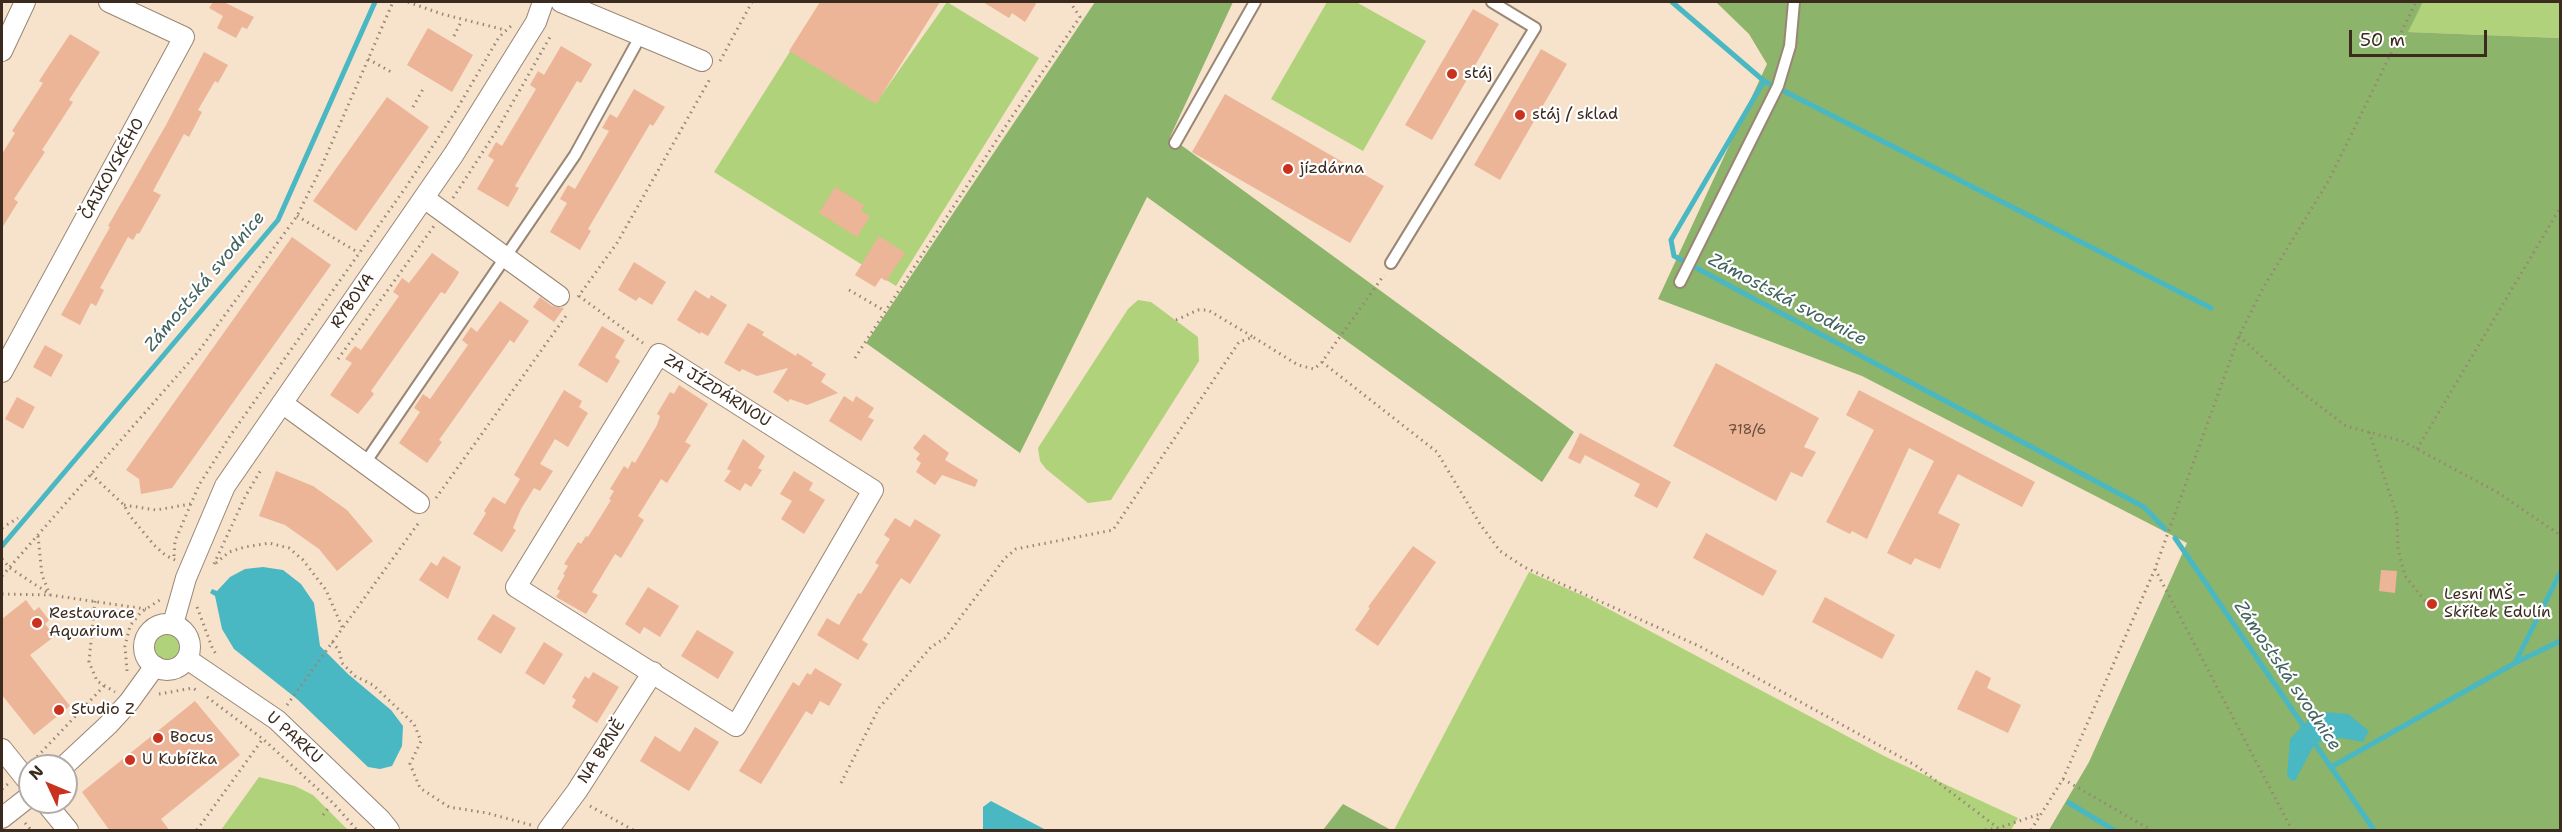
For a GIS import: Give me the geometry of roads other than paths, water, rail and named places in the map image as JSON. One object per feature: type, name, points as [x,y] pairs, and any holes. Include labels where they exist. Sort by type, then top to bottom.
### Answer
[{"type":"street","points":[[2,51],[25,2]]},
{"type":"street","name":"ČAJKOVSKÉHO","points":[[2,370],[184,37],[109,2]]},
{"type":"street","name":"RYBOVA","points":[[173,624],[186,578],[225,486],[454,154],[536,22],[543,2]]},
{"type":"street","points":[[561,2],[702,61]]},
{"type":"street","points":[[424,198],[559,296]]},
{"type":"street","name":"ZA JÍZDÁRNOU","points":[[659,354],[873,490],[736,726],[653,672],[516,587],[659,354]]},
{"type":"street","points":[[282,403],[425,508]]},
{"type":"street","points":[[173,624],[180,627],[189,638],[190,652],[187,659],[169,670],[155,666],[146,655],[144,648],[148,634],[159,625],[173,624]]},
{"type":"street","name":"U PARKU","points":[[187,659],[277,720],[381,820],[389,831]]},
{"type":"street","points":[[76,754],[115,717],[155,666]]},
{"type":"street","name":"NA BRNĚ","points":[[544,830],[573,796],[653,672]]},
{"type":"street","points":[[2,749],[18,769]]},
{"type":"street","points":[[2,818],[18,805]]},
{"type":"street","points":[[55,814],[68,831]]},
{"type":"lane","points":[[1175,142],[1255,2]]},
{"type":"lane","points":[[1391,263],[1535,28],[1492,2]]},
{"type":"lane","points":[[1680,282],[1778,86],[1790,46],[1794,2]]},
{"type":"lane","points":[[365,463],[575,155],[640,35]]},
{"type":"water","points":[[263,567],[283,570],[301,584],[314,603],[320,646],[348,674],[391,710],[403,726],[402,746],[392,766],[380,769],[368,767],[297,699],[234,649],[222,629],[215,596],[210,593],[212,589],[217,591],[230,577],[245,569]]},
{"type":"water","points":[[2325,712],[2348,714],[2369,731],[2363,742],[2341,738],[2315,743],[2295,781],[2291,780],[2287,776],[2290,739],[2310,718]]},
{"type":"water","points":[[991,801],[1046,830],[983,830],[983,807]]},
{"type":"waterway","name":"Zámostská svodnice","points":[[2,546],[278,220],[375,2]]},
{"type":"waterway","name":"Zámostská svodnice","points":[[1672,2],[1764,81],[1671,240],[1674,256],[2144,507],[2165,529]]},
{"type":"waterway","points":[[1764,81],[2211,308]]},
{"type":"waterway","name":"Zámostská svodnice","points":[[2175,538],[2306,730]]},
{"type":"waterway","points":[[2515,663],[2560,573]]},
{"type":"waterway","points":[[2331,767],[2515,663],[2560,641]]},
{"type":"waterway","name":"Zámostská svodnice","points":[[2311,738],[2374,830]]},
{"type":"waterway","points":[[2069,803],[2114,830]]},
{"type":"place","name":"stáj","points":[[1452,74]]},
{"type":"place","name":"stáj / sklad","points":[[1520,115]]},
{"type":"place","name":"jízdárna","points":[[1288,169]]},
{"type":"place","name":"Lesní MŠ - Skřítek Edulín","points":[[2432,604]]},
{"type":"place","name":"Restaurace Aquarium","points":[[37,623]]},
{"type":"place","name":"Studio Z","points":[[59,710]]},
{"type":"place","name":"Bocus","points":[[158,738]]},
{"type":"place","name":"U Kubíčka","points":[[130,760]]}]
